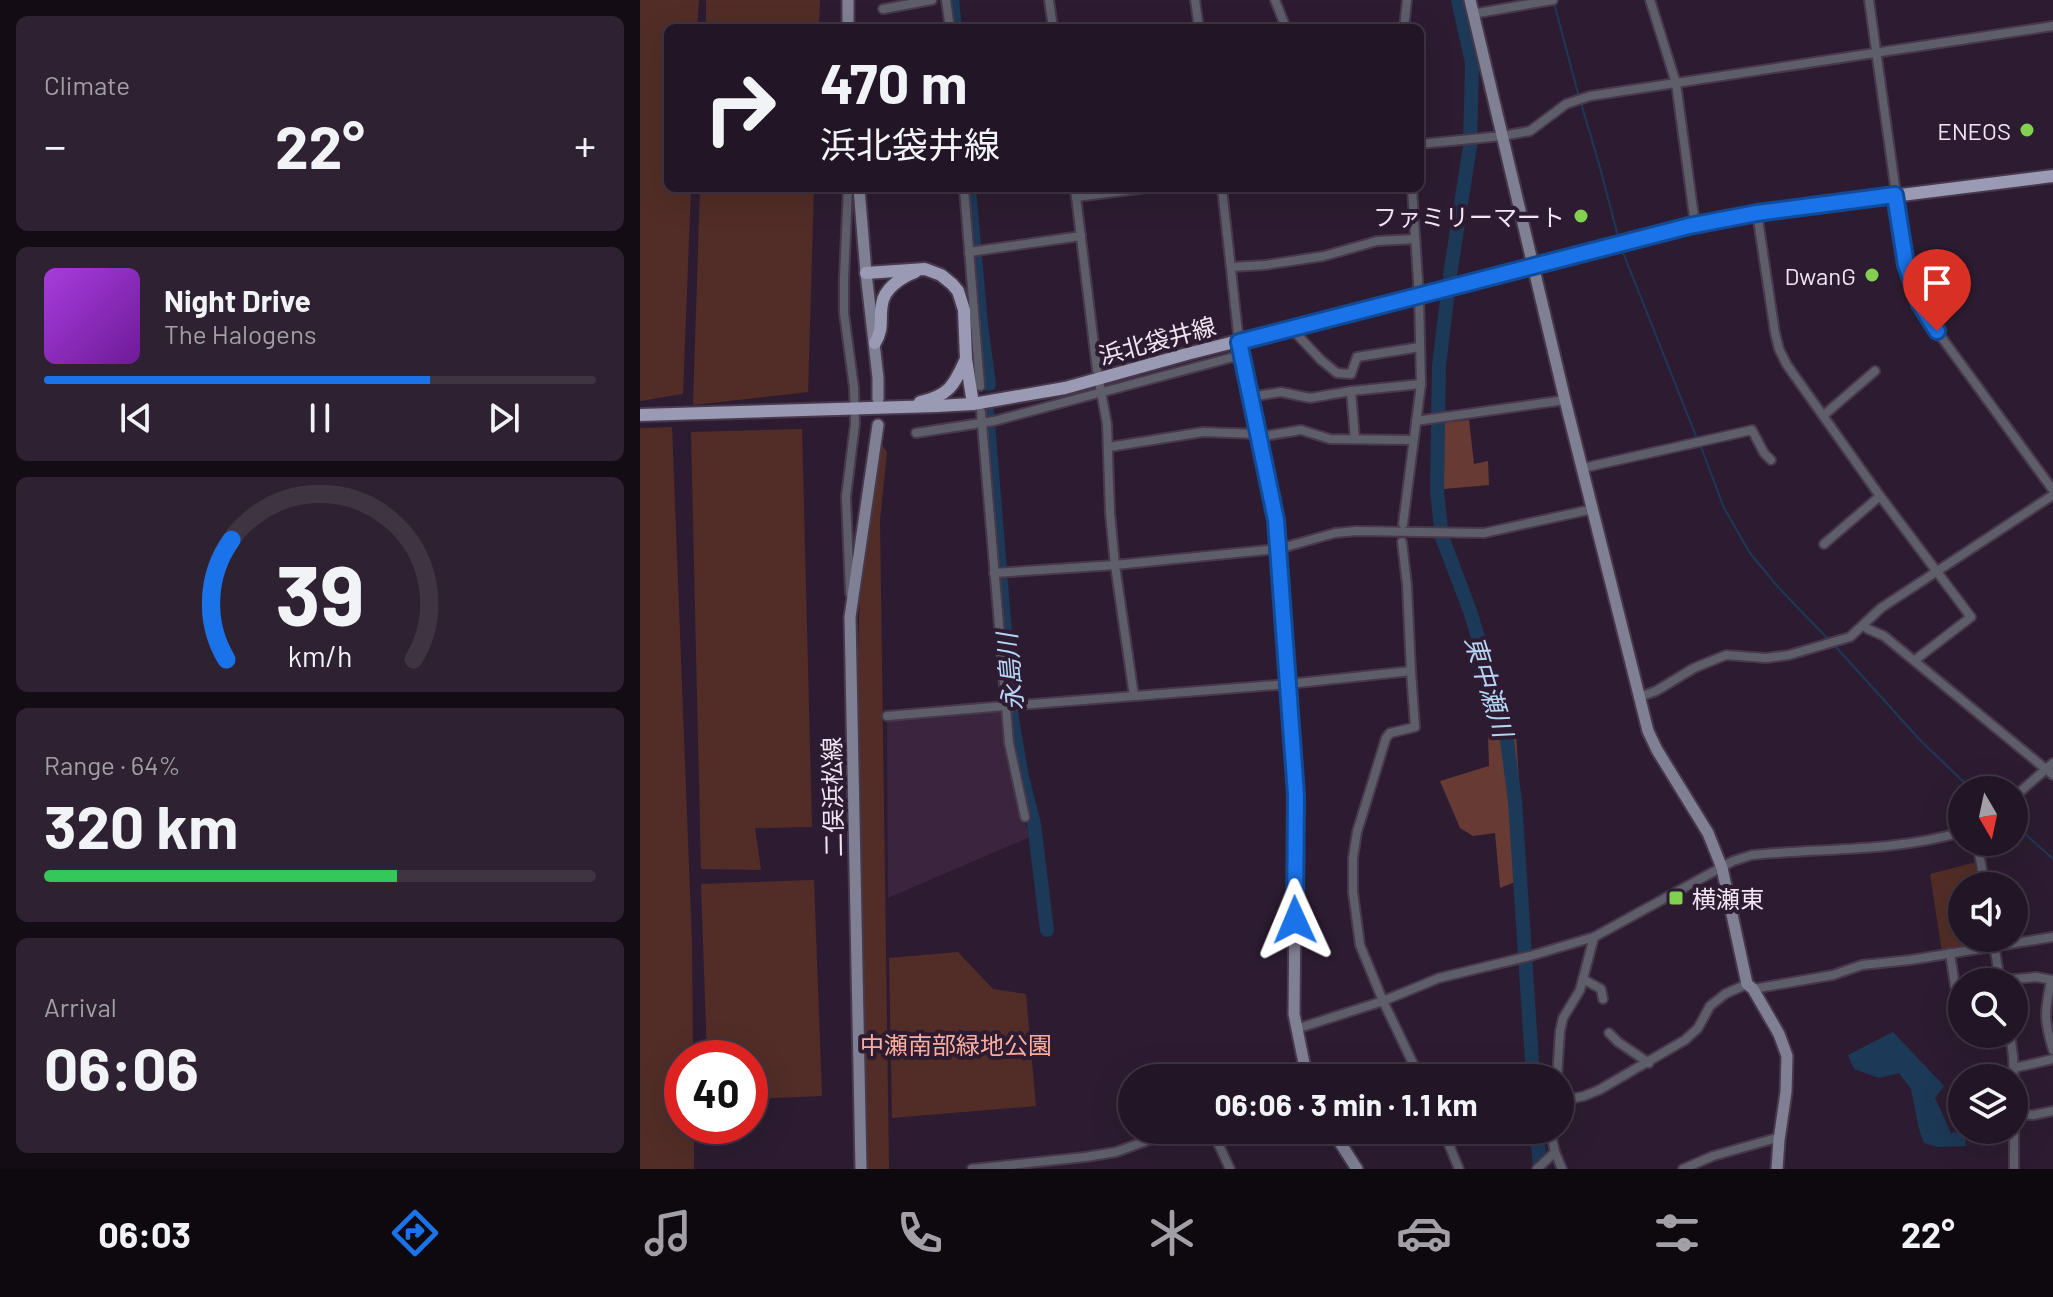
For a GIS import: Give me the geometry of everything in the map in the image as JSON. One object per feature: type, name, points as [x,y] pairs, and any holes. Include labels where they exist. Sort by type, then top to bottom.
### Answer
[{"type":"main road","name":"浜北袋井線","points":[[640,415],[893,406],[977,408],[1240,348],[1291,328],[1695,224],[1757,213],[2053,176]]},
{"type":"main road","points":[[875,343],[881,333],[882,300],[904,276],[925,269]]},
{"type":"main road","points":[[866,273],[925,269],[941,275],[958,291],[964,310],[966,359],[977,408]]},
{"type":"main road","points":[[893,406],[926,401],[944,394],[954,385],[966,359]]},
{"type":"street","points":[[848,0],[848,24]]},
{"type":"street","points":[[883,9],[932,0]]},
{"type":"street","points":[[946,0],[949,24]]},
{"type":"street","points":[[1049,0],[1052,24]]},
{"type":"street","points":[[1195,0],[1198,24]]},
{"type":"street","points":[[1275,0],[1284,24]]},
{"type":"street","points":[[1404,24],[1407,0]]},
{"type":"street","points":[[1470,0],[1648,731],[1708,833],[1722,868],[1750,986],[1779,1034],[1787,1056],[1777,1169]]},
{"type":"street","points":[[1472,14],[1550,0]]},
{"type":"street","points":[[1650,0],[1676,83],[1695,224]]},
{"type":"street","points":[[1639,697],[1726,655],[1766,658],[1789,655],[1850,637],[1881,608],[2053,492],[1920,304],[1906,265],[1869,0]]},
{"type":"street","points":[[1424,144],[1530,131],[1566,104],[1585,98],[2053,26]]},
{"type":"street","points":[[848,192],[844,313],[854,388],[848,409],[855,424],[846,497],[851,606]]},
{"type":"street","points":[[859,192],[878,399]]},
{"type":"street","points":[[965,192],[972,251],[980,386]]},
{"type":"street","points":[[1223,192],[1240,348],[1276,520],[1296,795],[1293,997],[1303,1064]]},
{"type":"street","points":[[1403,524],[1421,384],[1412,192]]},
{"type":"street","points":[[1075,193],[1097,370]]},
{"type":"street","points":[[1757,213],[1775,333],[1787,365],[1971,617],[1915,660]]},
{"type":"street","points":[[972,251],[1081,236]]},
{"type":"street","points":[[1232,267],[1324,256],[1377,241],[1415,239]]},
{"type":"street","points":[[1291,328],[1337,373],[1351,374],[1357,357],[1420,347]]},
{"type":"street","points":[[916,433],[994,421],[1240,348]]},
{"type":"street","points":[[1824,415],[1875,371]]},
{"type":"street","points":[[1250,397],[1281,392],[1310,398],[1421,384]]},
{"type":"street","points":[[1100,389],[1109,447],[1115,565],[1134,696]]},
{"type":"street","points":[[1351,391],[1355,439]]},
{"type":"street","points":[[1416,421],[1565,400]]},
{"type":"street","points":[[977,408],[982,423],[998,573],[1009,743],[1025,817]]},
{"type":"street","name":"二俣浜松線","points":[[861,1169],[851,606],[878,425]]},
{"type":"street","points":[[1109,447],[1203,432],[1258,436],[1301,430],[1330,439],[1413,440]]},
{"type":"street","points":[[1583,468],[1752,430],[1771,460]]},
{"type":"street","points":[[1824,544],[1880,496]]},
{"type":"street","points":[[998,573],[1278,549],[1335,533],[1356,531],[1484,533],[1593,509]]},
{"type":"street","points":[[1402,542],[1415,727],[1390,733],[1386,738],[1357,832],[1353,892],[1360,945],[1413,1064]]},
{"type":"street","points":[[1864,626],[1884,636],[2051,769],[2028,786]]},
{"type":"street","points":[[887,716],[1288,684],[1411,671]]},
{"type":"street","points":[[1296,1029],[1383,1001],[1439,978],[1594,937],[1733,861],[1752,855],[1871,848],[1948,836]]},
{"type":"street","points":[[1558,1064],[1563,1018],[1580,990],[1594,937]]},
{"type":"street","points":[[2028,939],[2053,937]]},
{"type":"street","points":[[1574,1098],[1599,1090],[1649,1063],[1692,1034],[1718,999],[1750,986],[1833,975],[1862,965],[1954,952]]},
{"type":"street","points":[[1950,953],[1952,968]]},
{"type":"street","points":[[2028,978],[2052,980],[2045,1024],[2053,1050]]},
{"type":"street","points":[[1583,979],[1601,989],[1603,999]]},
{"type":"street","points":[[1609,1033],[1649,1063]]},
{"type":"street","points":[[2028,1068],[2053,1059]]},
{"type":"street","points":[[2028,1115],[2053,1111]]},
{"type":"street","points":[[1683,1169],[1713,1156],[1779,1140]]},
{"type":"street","points":[[972,1169],[1116,1152],[1138,1144]]},
{"type":"street","points":[[1218,1144],[1230,1169]]},
{"type":"street","points":[[1341,1144],[1357,1169]]},
{"type":"street","points":[[1449,1144],[1459,1169]]},
{"type":"street","points":[[1553,1144],[1562,1169]]},
{"type":"street","points":[[2014,1144],[2014,1169]]},
{"type":"street","points":[[1539,1166],[1555,1152]]},
{"type":"shaded area","points":[[1469,420],[1474,464],[1488,461],[1489,485],[1444,489],[1442,423]]},
{"type":"shaded area","points":[[1003,711],[1005,748],[1025,824],[1032,836],[888,898],[887,719]]},
{"type":"shaded area","points":[[1516,733],[1525,878],[1500,888],[1495,833],[1473,836],[1460,828],[1440,781],[1489,766],[1488,734]]},
{"type":"green space","points":[[640,0],[699,0],[697,24],[664,24],[664,192],[691,192],[683,394],[640,401]]},
{"type":"green space","points":[[706,0],[820,0],[819,24],[706,24]]},
{"type":"green space","points":[[700,192],[814,192],[808,392],[693,405]]},
{"type":"green space","points":[[672,427],[692,944],[693,1040],[664,1040],[664,1144],[694,1144],[694,1169],[640,1169],[640,428]]},
{"type":"green space","points":[[802,429],[812,827],[755,828],[761,870],[701,869],[691,432]]},
{"type":"green space","points":[[879,441],[887,452],[880,520],[889,1169],[868,1169],[860,926],[858,654],[860,584]]},
{"type":"green space","points":[[1980,861],[1981,872],[1948,872],[1948,951],[1942,952],[1930,874]]},
{"type":"green space","points":[[814,880],[822,1096],[768,1098],[768,1040],[706,1040],[701,884]]},
{"type":"green space","name":"中瀬南部緑地公園","points":[[958,952],[993,989],[1026,994],[1036,1106],[892,1118],[889,958]]},
{"type":"water","points":[[1893,1032],[1944,1086],[1935,1098],[1948,1126],[1948,1144],[1966,1146],[1938,1147],[1924,1143],[1911,1089],[1899,1073],[1879,1078],[1854,1069],[1848,1055]]},
{"type":"waterway","name":"永島川","points":[[952,0],[955,24]]},
{"type":"waterway","name":"東中瀬川","points":[[1450,275],[1470,146],[1472,63],[1458,0]]},
{"type":"waterway","points":[[1554,3],[1579,97]]},
{"type":"waterway","points":[[1581,103],[1619,240]]},
{"type":"waterway","name":"永島川","points":[[969,192],[989,384]]},
{"type":"waterway","points":[[1622,250],[1698,441]]},
{"type":"waterway","name":"東中瀬川","points":[[1447,299],[1439,366],[1437,491],[1442,537],[1470,611],[1505,726],[1515,801],[1532,1064]]},
{"type":"waterway","points":[[1917,316],[1931,335]]},
{"type":"waterway","name":"永島川","points":[[987,411],[1012,719],[1034,824],[1047,930]]},
{"type":"waterway","points":[[1701,447],[1724,508],[1750,553],[1828,639]]},
{"type":"waterway","points":[[1835,646],[1920,740],[1957,776]]},
{"type":"waterway","points":[[2028,837],[2053,859]]},
{"type":"waterway","name":"東中瀬川","points":[[1538,1144],[1540,1169]]},
{"type":"place","name":"ENEOS","points":[[2027,130]]},
{"type":"place","name":"ファミリーマート","points":[[1581,216]]},
{"type":"place","name":"DwanG","points":[[1872,275]]},
{"type":"place","name":"横瀬東","points":[[1676,898]]},
{"type":"route","points":[[1295,920],[1296,795],[1276,520],[1239,342],[1689,226],[1757,213],[1895,195],[1906,265],[1913,288],[1937,331]]}]
